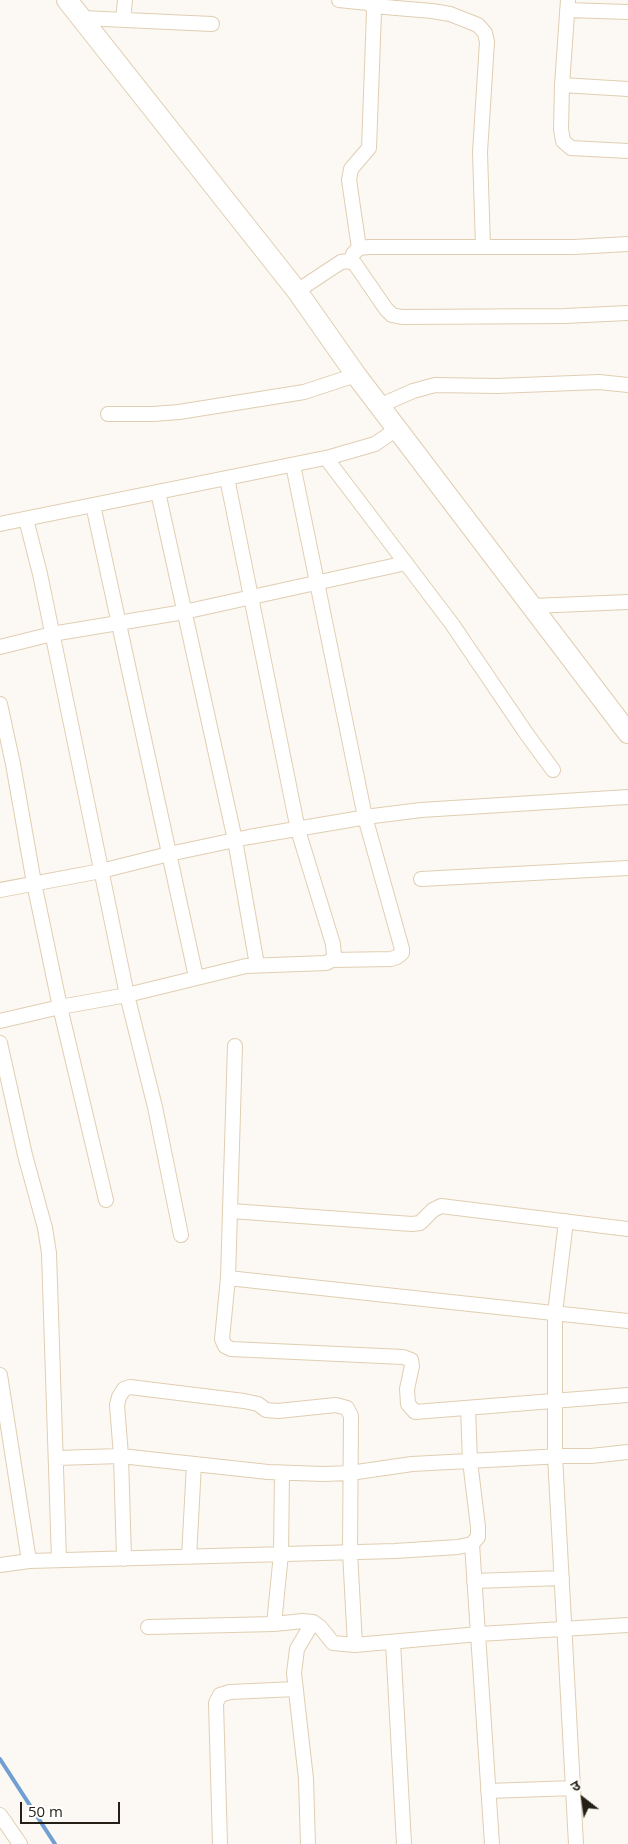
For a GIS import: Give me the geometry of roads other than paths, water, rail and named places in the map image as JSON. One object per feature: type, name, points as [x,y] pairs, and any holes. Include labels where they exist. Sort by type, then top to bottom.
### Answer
[{"type":"street","points":[[67,0],[297,292],[356,375],[628,733]]},
{"type":"street","points":[[123,20],[125,0]]},
{"type":"street","points":[[338,0],[368,3],[373,6],[450,14],[478,25],[485,33],[480,152],[483,247]]},
{"type":"street","points":[[628,12],[567,5],[561,129],[563,141],[571,148],[628,151]]},
{"type":"street","points":[[359,248],[349,180],[352,169],[368,148],[373,6]]},
{"type":"street","points":[[82,18],[212,24]]},
{"type":"street","points":[[562,85],[628,89]]},
{"type":"street","points":[[297,292],[341,262],[349,260],[359,248],[369,246],[574,247],[628,244]]},
{"type":"street","points":[[349,260],[355,264],[386,309],[392,315],[402,317],[565,316],[628,313]]},
{"type":"street","points":[[108,414],[152,414],[218,406],[304,392],[356,375]]},
{"type":"street","points":[[380,406],[413,390],[435,385],[497,386],[599,382],[628,385]]},
{"type":"street","points":[[0,524],[326,458],[375,444],[397,429]]},
{"type":"street","points":[[326,458],[452,624],[553,770]]},
{"type":"street","points":[[0,1021],[257,965],[326,963],[332,960],[391,959],[402,953],[365,817],[293,465]]},
{"type":"street","points":[[227,478],[298,830],[333,944],[334,956],[332,960]]},
{"type":"street","points":[[158,492],[235,840],[257,965]]},
{"type":"street","points":[[93,505],[196,977]]},
{"type":"street","points":[[26,519],[40,574],[126,995],[155,1107],[181,1236]]},
{"type":"street","points":[[0,647],[52,634],[184,612],[317,581],[406,563]]},
{"type":"street","points":[[533,606],[628,602]]},
{"type":"street","points":[[0,704],[34,884],[60,1007],[106,1200]]},
{"type":"street","points":[[0,890],[101,871],[235,840],[365,817],[421,810],[628,797]]},
{"type":"street","points":[[421,879],[628,868]]},
{"type":"street","points":[[0,1043],[25,1155],[45,1228],[49,1253],[59,1560]]},
{"type":"street","points":[[235,1046],[231,1211],[228,1278],[222,1339],[224,1346],[231,1349],[403,1357],[411,1360],[412,1366],[407,1389],[408,1404],[415,1412],[628,1395]]},
{"type":"street","points":[[231,1211],[412,1224],[420,1223],[433,1210],[441,1206],[628,1229]]},
{"type":"street","points":[[566,1221],[555,1313],[555,1456],[566,1629],[576,1844]]},
{"type":"street","points":[[228,1278],[628,1321]]},
{"type":"street","points":[[0,1375],[29,1561]]},
{"type":"street","points":[[124,1559],[121,1456],[117,1405],[124,1389],[130,1387],[244,1401],[258,1404],[266,1410],[278,1411],[336,1405],[346,1408],[351,1416],[350,1552],[355,1645]]},
{"type":"street","points":[[0,1563],[350,1552],[472,1544],[478,1537],[478,1527],[470,1461],[468,1408]]},
{"type":"street","points":[[56,1458],[121,1456],[282,1473],[350,1473],[412,1464],[555,1456],[591,1456],[628,1452]]},
{"type":"street","points":[[189,1557],[194,1464]]},
{"type":"street","points":[[274,1624],[281,1554],[282,1473]]},
{"type":"street","points":[[472,1544],[492,1844]]},
{"type":"street","points":[[474,1581],[562,1578]]},
{"type":"street","points":[[148,1627],[274,1624],[303,1621],[313,1622],[320,1627],[333,1643],[355,1645],[479,1634],[628,1625]]},
{"type":"street","points":[[308,1844],[306,1779],[294,1673],[297,1649],[313,1622]]},
{"type":"street","points":[[393,1642],[404,1844]]},
{"type":"street","points":[[220,1844],[216,1702],[220,1695],[230,1692],[296,1689]]},
{"type":"street","points":[[488,1791],[574,1788]]},
{"type":"street","points":[[0,1815],[20,1844]]},
{"type":"waterway","points":[[0,1759],[55,1844]]}]
